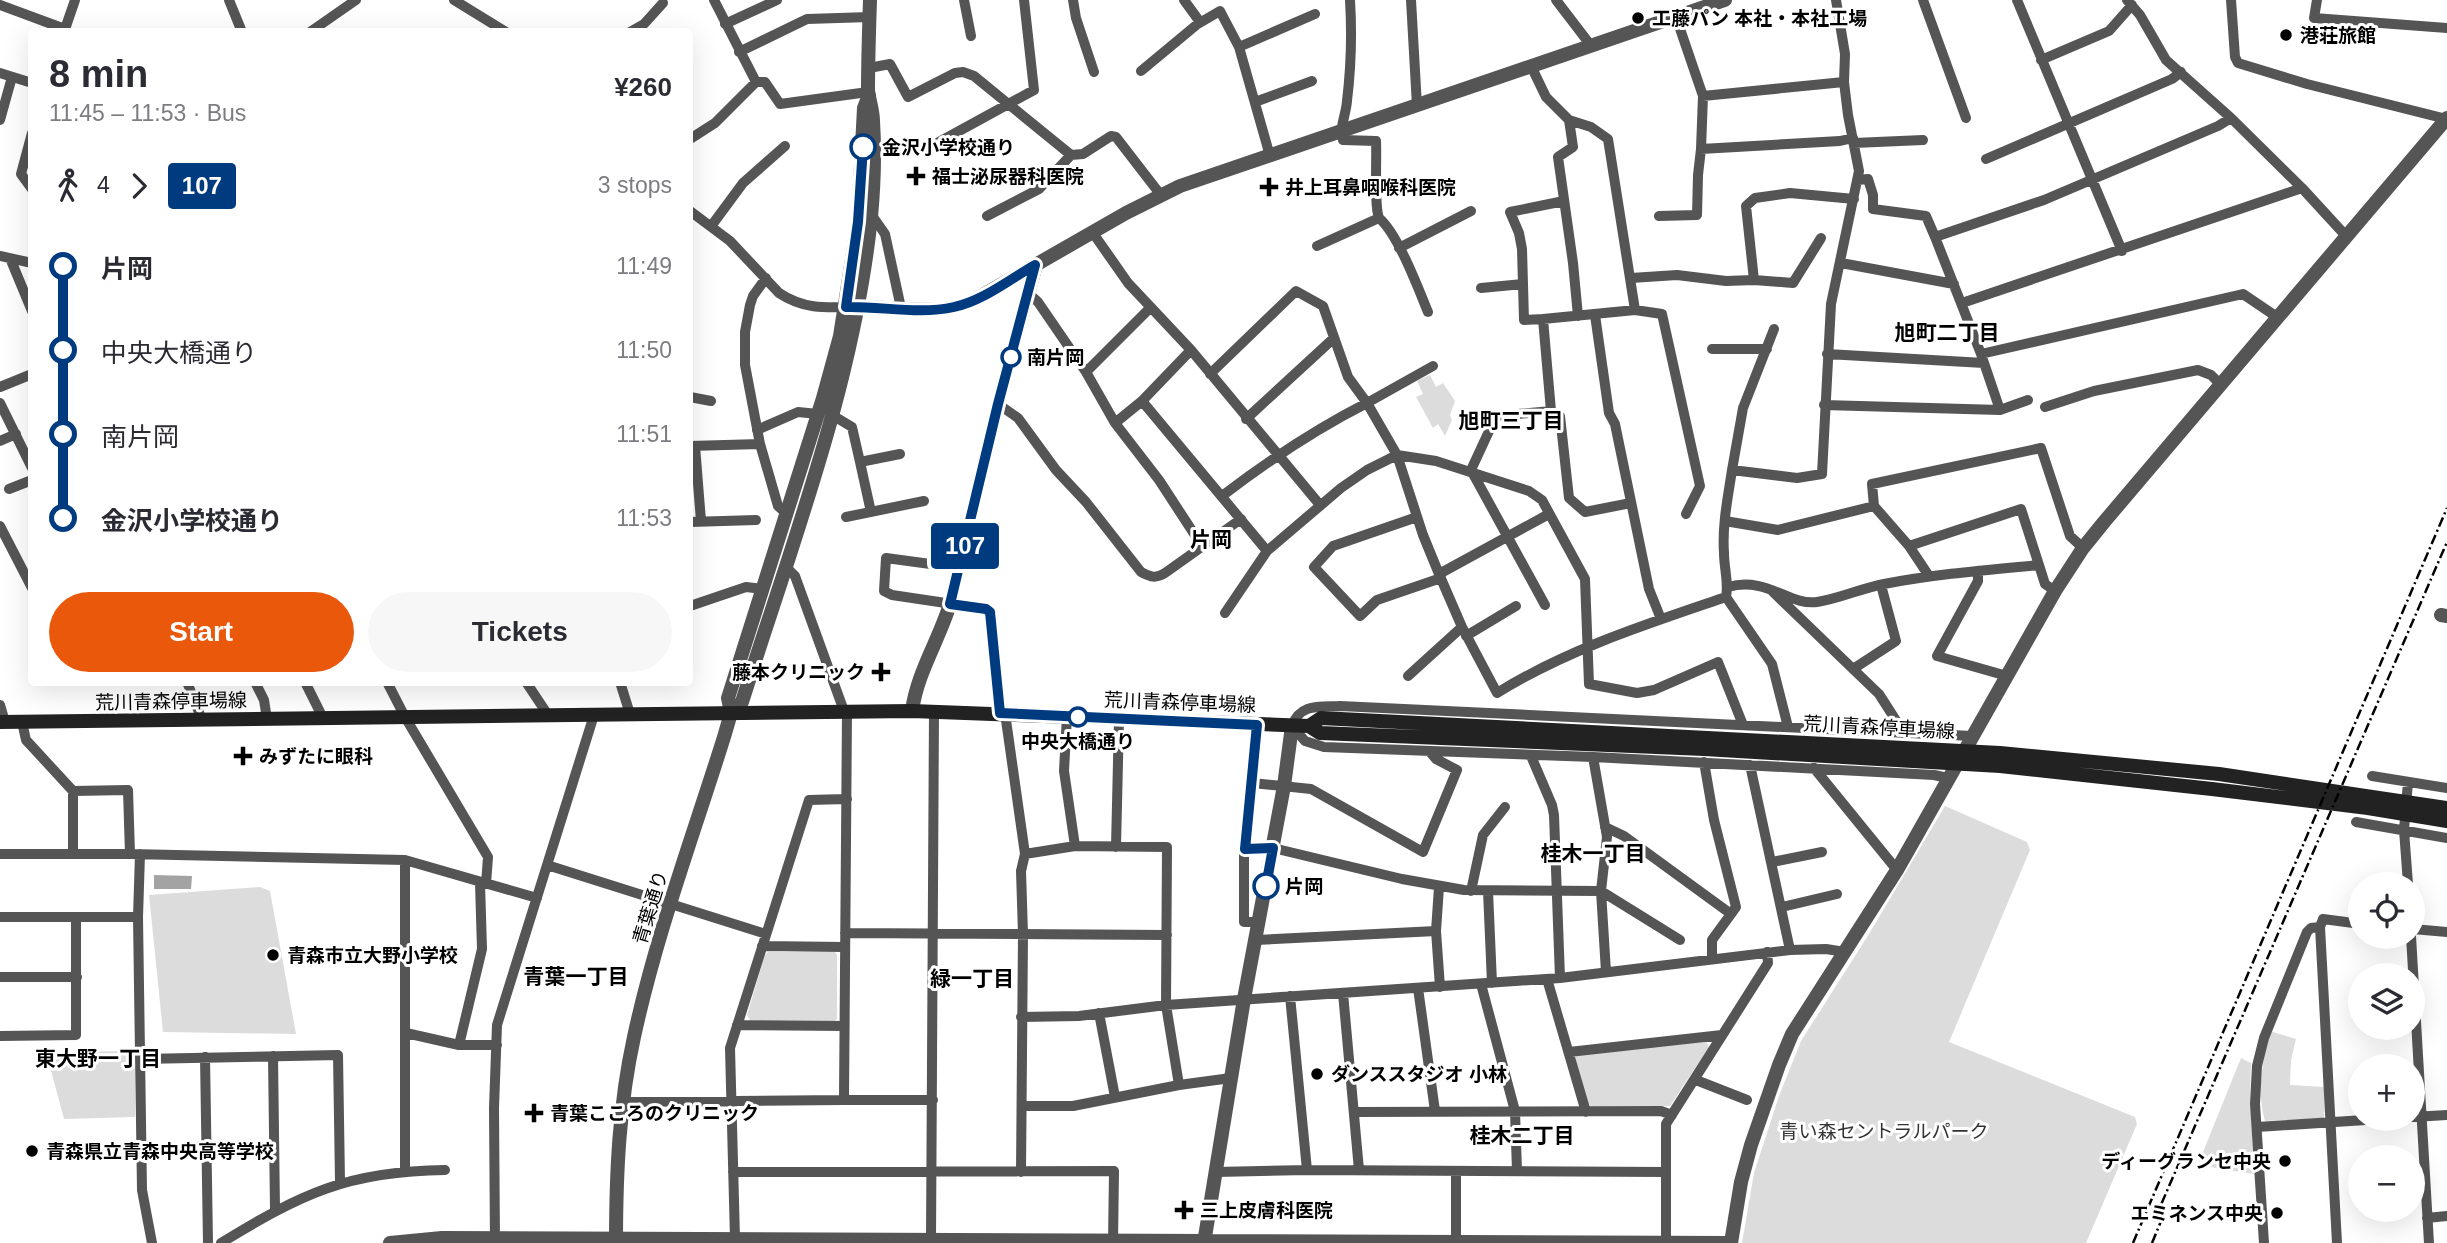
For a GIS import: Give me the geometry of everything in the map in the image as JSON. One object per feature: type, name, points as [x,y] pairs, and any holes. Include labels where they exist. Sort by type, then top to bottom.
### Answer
[{"type":"main road","name":"荒川青森停車場線","points":[[3,722],[846,711],[1003,713],[1292,726],[1309,726],[1321,718],[1704,749],[2000,766],[2264,795],[2447,821]]},
{"type":"main road","name":"荒川青森停車場線","points":[[1704,749],[2000,753],[2192,771],[2447,808]]},
{"type":"street","points":[[65,28],[75,0]]},
{"type":"street","points":[[229,0],[240,28]]},
{"type":"street","points":[[316,28],[356,0]]},
{"type":"street","points":[[454,0],[499,28]]},
{"type":"street","points":[[714,0],[756,82]]},
{"type":"street","points":[[725,24],[777,0]]},
{"type":"street","points":[[731,713],[742,702],[785,566],[852,307],[871,214],[873,124],[869,94],[870,0]]},
{"type":"street","points":[[964,0],[971,36]]},
{"type":"street","points":[[939,142],[1034,90],[1024,0]]},
{"type":"street","points":[[1073,0],[1076,18],[1094,72]]},
{"type":"street","points":[[1184,0],[1199,22],[1196,26]]},
{"type":"street","points":[[1350,0],[1347,103],[1340,132],[1343,140],[1376,141],[1376,211],[1379,218],[1386,223],[1399,248],[1428,312]]},
{"type":"street","points":[[1411,0],[1417,106]]},
{"type":"street","points":[[1556,0],[1592,47]]},
{"type":"street","points":[[693,213],[712,225],[779,293],[801,305],[928,310],[956,307],[969,303],[1160,194],[1725,0]]},
{"type":"street","points":[[1732,470],[1797,478],[1822,474],[1831,304],[1860,171],[1844,82],[1845,54],[1836,0]]},
{"type":"street","points":[[1923,0],[1966,118]]},
{"type":"street","points":[[2017,0],[2122,251]]},
{"type":"street","points":[[390,1243],[442,1238],[616,1241],[735,1239],[1730,1243],[1751,1145],[1792,1034],[1897,870],[2055,591],[2083,548],[2447,118],[2307,84],[2238,63],[2235,57],[2231,0]]},
{"type":"street","points":[[2317,0],[2314,18],[2447,28]]},
{"type":"street","points":[[637,28],[663,3]]},
{"type":"street","points":[[2041,60],[2109,31],[2130,3],[2166,60],[2231,118],[2346,236]]},
{"type":"street","points":[[0,5],[59,28]]},
{"type":"street","points":[[1141,71],[1196,26],[1220,11],[1239,47],[1270,156]]},
{"type":"street","points":[[1239,47],[1315,14]]},
{"type":"street","points":[[739,52],[807,19],[870,17]]},
{"type":"street","points":[[1659,216],[1697,215],[1703,96],[1676,17]]},
{"type":"street","points":[[481,28],[486,20]]},
{"type":"street","points":[[869,68],[890,64],[908,97],[955,73],[963,72],[974,76],[1071,155]]},
{"type":"street","points":[[1532,68],[1546,97],[1569,120],[1591,127],[1608,139],[1635,310]]},
{"type":"street","points":[[1986,159],[2069,125],[2172,79],[2181,72]]},
{"type":"street","points":[[0,73],[28,82]]},
{"type":"street","points":[[0,120],[12,77]]},
{"type":"street","points":[[1255,102],[1312,81]]},
{"type":"street","points":[[693,137],[715,123],[756,82],[765,82],[780,104],[869,94]]},
{"type":"street","points":[[1703,96],[1844,82]]},
{"type":"street","points":[[852,307],[864,108],[869,94]]},
{"type":"street","points":[[1935,237],[2044,200],[2218,126],[2231,118]]},
{"type":"street","points":[[1569,120],[1573,147],[1558,158],[1578,316]]},
{"type":"street","points":[[987,216],[1038,189],[1071,155],[1083,154],[1111,136],[1116,137],[1160,194]]},
{"type":"street","points":[[1701,149],[1854,140],[1923,140]]},
{"type":"street","points":[[712,225],[743,183],[785,146]]},
{"type":"street","points":[[28,148],[21,174],[28,184]]},
{"type":"street","points":[[1858,180],[1868,179],[1873,195],[1873,209],[1926,216],[1983,358],[2000,410]]},
{"type":"street","points":[[1962,303],[2302,188]]},
{"type":"street","points":[[1754,280],[1746,206],[1755,198],[1790,193],[1854,199]]},
{"type":"street","points":[[1564,201],[1510,212],[1519,233],[1524,320],[1635,310],[1662,314],[1700,486],[1686,513]]},
{"type":"street","points":[[1399,248],[1471,211]]},
{"type":"street","points":[[871,214],[886,234],[901,308]]},
{"type":"street","points":[[1317,246],[1379,218]]},
{"type":"street","points":[[1093,233],[1128,284],[1191,350],[1320,506]]},
{"type":"street","points":[[1631,278],[1677,275],[1726,281],[1794,283],[1821,237]]},
{"type":"street","points":[[5,257],[28,261]]},
{"type":"street","points":[[5,257],[28,303]]},
{"type":"street","points":[[1840,263],[1954,284]]},
{"type":"street","points":[[912,711],[915,693],[940,634],[960,568],[998,404],[1035,265]]},
{"type":"street","points":[[766,278],[753,296],[745,332],[747,385],[778,506],[787,514]]},
{"type":"street","points":[[1481,288],[1523,284]]},
{"type":"street","points":[[1210,374],[1296,291],[1323,306],[1348,377],[1367,403],[1397,455],[1440,576],[1464,631],[1497,693],[1560,658],[1751,585],[1768,587],[1809,603],[1929,576],[2039,565]]},
{"type":"street","points":[[1028,293],[1038,302],[1086,372],[1115,423],[1159,480],[1202,546]]},
{"type":"street","points":[[1827,354],[1983,358],[2243,294],[2277,317]]},
{"type":"street","points":[[1086,372],[1150,308]]},
{"type":"street","points":[[1595,315],[1609,413],[1615,424],[1649,589],[1661,619]]},
{"type":"street","points":[[1543,319],[1551,411]]},
{"type":"street","points":[[1774,329],[1743,408],[1725,520],[1724,553],[1727,592],[1772,664],[1788,727]]},
{"type":"street","points":[[1246,419],[1334,338]]},
{"type":"street","points":[[1712,349],[1767,349]]},
{"type":"street","points":[[1115,423],[1142,401],[1191,350]]},
{"type":"street","points":[[1222,496],[1276,455],[1317,429],[1433,366]]},
{"type":"street","points":[[2045,407],[2094,391],[2199,370],[2211,375],[2220,384]]},
{"type":"street","points":[[0,387],[28,376]]},
{"type":"street","points":[[693,398],[712,401]]},
{"type":"street","points":[[1142,401],[1267,551]]},
{"type":"street","points":[[1824,405],[2000,410],[2028,401]]},
{"type":"street","points":[[0,403],[28,460]]},
{"type":"street","points":[[998,404],[1023,425],[1056,470],[1086,502],[1141,572],[1157,578],[1241,519]]},
{"type":"street","points":[[1471,470],[1496,416],[1551,411],[1560,416],[1569,498],[1585,512],[1631,503]]},
{"type":"street","points":[[757,430],[798,412],[825,414],[846,421],[852,427],[871,512]]},
{"type":"street","points":[[731,713],[728,698],[787,514],[825,414]]},
{"type":"street","points":[[0,441],[16,434]]},
{"type":"street","points":[[693,446],[760,444]]},
{"type":"street","points":[[1929,576],[1909,546],[1874,506],[1872,484],[2041,448],[2070,536],[2083,548]]},
{"type":"street","points":[[860,462],[900,454]]},
{"type":"street","points":[[1225,613],[1267,551],[1367,470],[1397,455],[1436,461],[1530,491],[1542,500],[1585,579],[1589,684],[1637,693],[1654,690],[1717,662],[1743,725]]},
{"type":"street","points":[[1471,470],[1545,605]]},
{"type":"street","points":[[693,471],[695,522],[756,520]]},
{"type":"street","points":[[9,489],[28,482]]},
{"type":"street","points":[[846,517],[923,501]]},
{"type":"street","points":[[1725,520],[1778,530],[1874,506]]},
{"type":"street","points":[[1909,546],[2021,509],[2045,584],[2055,591]]},
{"type":"street","points":[[1418,517],[1333,546],[1314,568],[1360,617],[1377,600],[1440,576],[1549,514]]},
{"type":"street","points":[[0,526],[28,580]]},
{"type":"street","points":[[960,568],[886,558],[884,591],[892,595],[986,609],[990,612],[1024,854],[1021,871],[1021,1172]]},
{"type":"street","points":[[785,566],[794,576],[846,711],[844,1100]]},
{"type":"street","points":[[1978,571],[1978,581],[1937,656],[2007,676]]},
{"type":"street","points":[[1853,669],[1896,641],[1881,585]]},
{"type":"street","points":[[693,605],[746,587],[763,589]]},
{"type":"street","points":[[1768,587],[1879,694],[1904,733]]},
{"type":"street","points":[[1408,676],[1464,631],[1516,606]]},
{"type":"street","points":[[189,686],[202,720]]},
{"type":"street","points":[[257,686],[264,700],[267,719]]},
{"type":"street","points":[[307,686],[323,718]]},
{"type":"street","points":[[389,686],[488,858],[483,883],[482,949],[458,1045]]},
{"type":"street","points":[[529,686],[548,715]]},
{"type":"street","points":[[621,686],[630,715]]},
{"type":"street","points":[[0,705],[3,722]]},
{"type":"street","points":[[1204,1242],[1244,999],[1284,786],[1292,726],[1295,717],[1302,710],[1340,706],[1972,736]]},
{"type":"street","points":[[932,1240],[934,711]]},
{"type":"street","name":"青葉通り","points":[[616,1241],[616,1179],[623,1102],[640,1011],[731,713]]},
{"type":"street","points":[[495,1240],[494,1108],[497,1025],[594,715]]},
{"type":"street","points":[[1067,716],[1064,771],[1074,846]]},
{"type":"street","points":[[1116,847],[1119,719]]},
{"type":"street","points":[[22,722],[26,740],[73,791],[73,854]]},
{"type":"street","points":[[1257,725],[1245,849],[1244,922],[1259,922]]},
{"type":"street","points":[[1292,726],[1305,741],[1324,747],[1593,757],[1704,749],[1750,765],[1948,778]]},
{"type":"street","points":[[1704,749],[1714,820],[1736,907],[1712,940],[1712,958]]},
{"type":"street","points":[[1252,783],[1311,789],[1423,852],[1457,770],[1436,759],[1430,752]]},
{"type":"street","points":[[1531,756],[1552,805],[1560,978]]},
{"type":"street","points":[[1593,757],[1607,838],[1601,891],[1606,972]]},
{"type":"street","points":[[1750,765],[1790,950]]},
{"type":"street","points":[[1814,768],[1897,870]]},
{"type":"street","points":[[2372,776],[2447,788]]},
{"type":"street","points":[[2407,872],[2404,830],[2408,782]]},
{"type":"street","points":[[73,791],[128,790],[138,917],[142,1190],[152,1243]]},
{"type":"street","points":[[735,1239],[729,1054],[809,800],[847,799]]},
{"type":"street","points":[[1471,891],[1483,835],[1505,807]]},
{"type":"street","points":[[2356,822],[2447,838]]},
{"type":"street","points":[[1605,827],[1624,836],[1731,914]]},
{"type":"street","points":[[1024,854],[1074,846],[1167,847],[1166,1005],[1179,1085]]},
{"type":"street","points":[[1245,849],[1273,848],[1439,887],[1471,891],[1601,891],[1680,940]]},
{"type":"street","points":[[1772,862],[1822,852]]},
{"type":"street","points":[[0,854],[405,860],[537,898]]},
{"type":"street","points":[[405,860],[405,1170]]},
{"type":"street","points":[[547,865],[766,934]]},
{"type":"street","points":[[1439,887],[1436,931],[1440,987]]},
{"type":"street","points":[[1488,891],[1486,984],[1516,1111],[1517,1171]]},
{"type":"street","points":[[1782,906],[1837,894]]},
{"type":"street","points":[[0,917],[138,917]]},
{"type":"street","points":[[0,1036],[76,1035],[76,917]]},
{"type":"street","points":[[2337,1243],[2320,927],[2323,919],[2348,922]]},
{"type":"street","points":[[2264,1243],[2255,1083],[2264,1038],[2307,932],[2311,928],[2320,927]]},
{"type":"street","points":[[2425,930],[2447,932]]},
{"type":"street","points":[[1256,940],[1436,931]]},
{"type":"street","points":[[845,933],[1167,935]]},
{"type":"street","points":[[762,946],[844,947]]},
{"type":"street","points":[[1021,1017],[1079,1016],[1166,1005],[1560,978],[1790,950],[1826,949],[1845,953]]},
{"type":"street","points":[[2411,949],[2415,1054]]},
{"type":"street","points":[[1666,1242],[1666,1124],[1769,964],[1767,952]]},
{"type":"street","points":[[0,977],[77,977]]},
{"type":"street","points":[[1547,979],[1586,1112]]},
{"type":"street","points":[[1418,988],[1435,1111]]},
{"type":"street","points":[[1343,993],[1359,1170]]},
{"type":"street","points":[[1290,996],[1307,1170]]},
{"type":"street","points":[[1099,1013],[1115,1097]]},
{"type":"street","points":[[737,1025],[844,1026]]},
{"type":"street","points":[[406,1033],[458,1045],[497,1045]]},
{"type":"street","points":[[1569,1052],[1722,1035]]},
{"type":"street","points":[[141,1059],[338,1055],[340,1182]]},
{"type":"street","points":[[273,1056],[275,1210]]},
{"type":"street","points":[[205,1057],[208,1243]]},
{"type":"street","points":[[1023,1106],[1073,1105],[1231,1078]]},
{"type":"street","points":[[1696,1080],[1747,1100]]},
{"type":"street","points":[[623,1102],[933,1100]]},
{"type":"street","points":[[1354,1112],[1661,1111],[1672,1115]]},
{"type":"street","points":[[2425,1116],[2447,1115]]},
{"type":"street","points":[[2258,1127],[2348,1121]]},
{"type":"street","points":[[2418,1131],[2429,1243]]},
{"type":"street","points":[[221,1243],[275,1210],[340,1182],[405,1170],[444,1170]]},
{"type":"street","points":[[733,1172],[1114,1171],[1114,1242]]},
{"type":"street","points":[[1455,1243],[1456,1171]]},
{"type":"street","points":[[1216,1172],[1666,1172]]},
{"type":"street","points":[[2427,1218],[2447,1216]]},
{"type":"green space","points":[[1430,375],[1436,387],[1443,383],[1455,401],[1450,415],[1452,420],[1445,436],[1438,424],[1433,428],[1416,397],[1423,394],[1417,381]]},
{"type":"green space","name":"青い森セントラルパーク","points":[[1945,806],[2027,842],[2030,850],[1949,1042],[2135,1117],[2137,1124],[2086,1243],[1742,1243],[1754,1173],[1779,1096],[1801,1041]]},
{"type":"green space","points":[[260,887],[270,891],[296,1034],[163,1032],[149,895]]},
{"type":"green space","points":[[768,952],[835,952],[835,1021],[750,1020],[747,1015]]},
{"type":"green space","points":[[2270,1031],[2296,1039],[2291,1060],[2290,1085],[2325,1087],[2324,1118],[2265,1121],[2261,1087]]},
{"type":"green space","points":[[1706,1041],[1709,1047],[1670,1106],[1592,1107],[1588,1103],[1575,1058],[1577,1055]]},
{"type":"green space","points":[[135,1051],[135,1117],[64,1119],[46,1052]]},
{"type":"green space","points":[[2241,1058],[2251,1063],[2254,1174],[2215,1168],[2199,1162]]},
{"type":"shaded area","points":[[154,875],[192,876],[191,889],[154,889]]},
{"type":"railway","points":[[2133,1243],[2447,508]]},
{"type":"railway","points":[[2154,1221],[2447,542]]},
{"type":"railway","points":[[2152,1243],[2164,1214]]},
{"type":"bus line","name":"107","points":[[863,147],[858,222],[846,307],[928,310],[956,307],[969,303],[1035,265],[950,604],[986,609],[990,612],[1000,713],[1257,725],[1245,849],[1273,848],[1266,886]]},
{"type":"place","name":"工藤パン 本社・本社工場","points":[[1638,18]]},
{"type":"place","name":"港荘旅館","points":[[2286,35]]},
{"type":"place","name":"金沢小学校通り","points":[[863,147]]},
{"type":"place","name":"福士泌尿器科医院","points":[[916,176]]},
{"type":"place","name":"井上耳鼻咽喉科医院","points":[[1269,187]]},
{"type":"place","name":"南片岡","points":[[1011,357]]},
{"type":"place","name":"藤本クリニック","points":[[881,672]]},
{"type":"place","name":"中央大橋通り","points":[[1078,717]]},
{"type":"place","name":"みずたに眼科","points":[[243,756]]},
{"type":"place","name":"片岡","points":[[1266,886]]},
{"type":"place","name":"青森市立大野小学校","points":[[273,955]]},
{"type":"place","name":"ダンススタジオ 小林","points":[[1317,1074]]},
{"type":"place","name":"青葉こころのクリニック","points":[[534,1113]]},
{"type":"place","name":"青森県立青森中央高等学校","points":[[32,1151]]},
{"type":"place","name":"ディーグランセ中央","points":[[2285,1161]]},
{"type":"place","name":"三上皮膚科医院","points":[[1184,1210]]},
{"type":"place","name":"エミネンス中央","points":[[2277,1213]]},
{"type":"district","name":"旭町二丁目","points":[[1947,333]]},
{"type":"district","name":"旭町三丁目","points":[[1511,421]]},
{"type":"district","name":"片岡","points":[[1211,540]]},
{"type":"district","name":"桂木一丁目","points":[[1593,854]]},
{"type":"district","name":"青葉一丁目","points":[[576,977]]},
{"type":"district","name":"緑一丁目","points":[[972,979]]},
{"type":"district","name":"東大野一丁目","points":[[98,1059]]},
{"type":"district","name":"桂木二丁目","points":[[1522,1136]]}]
